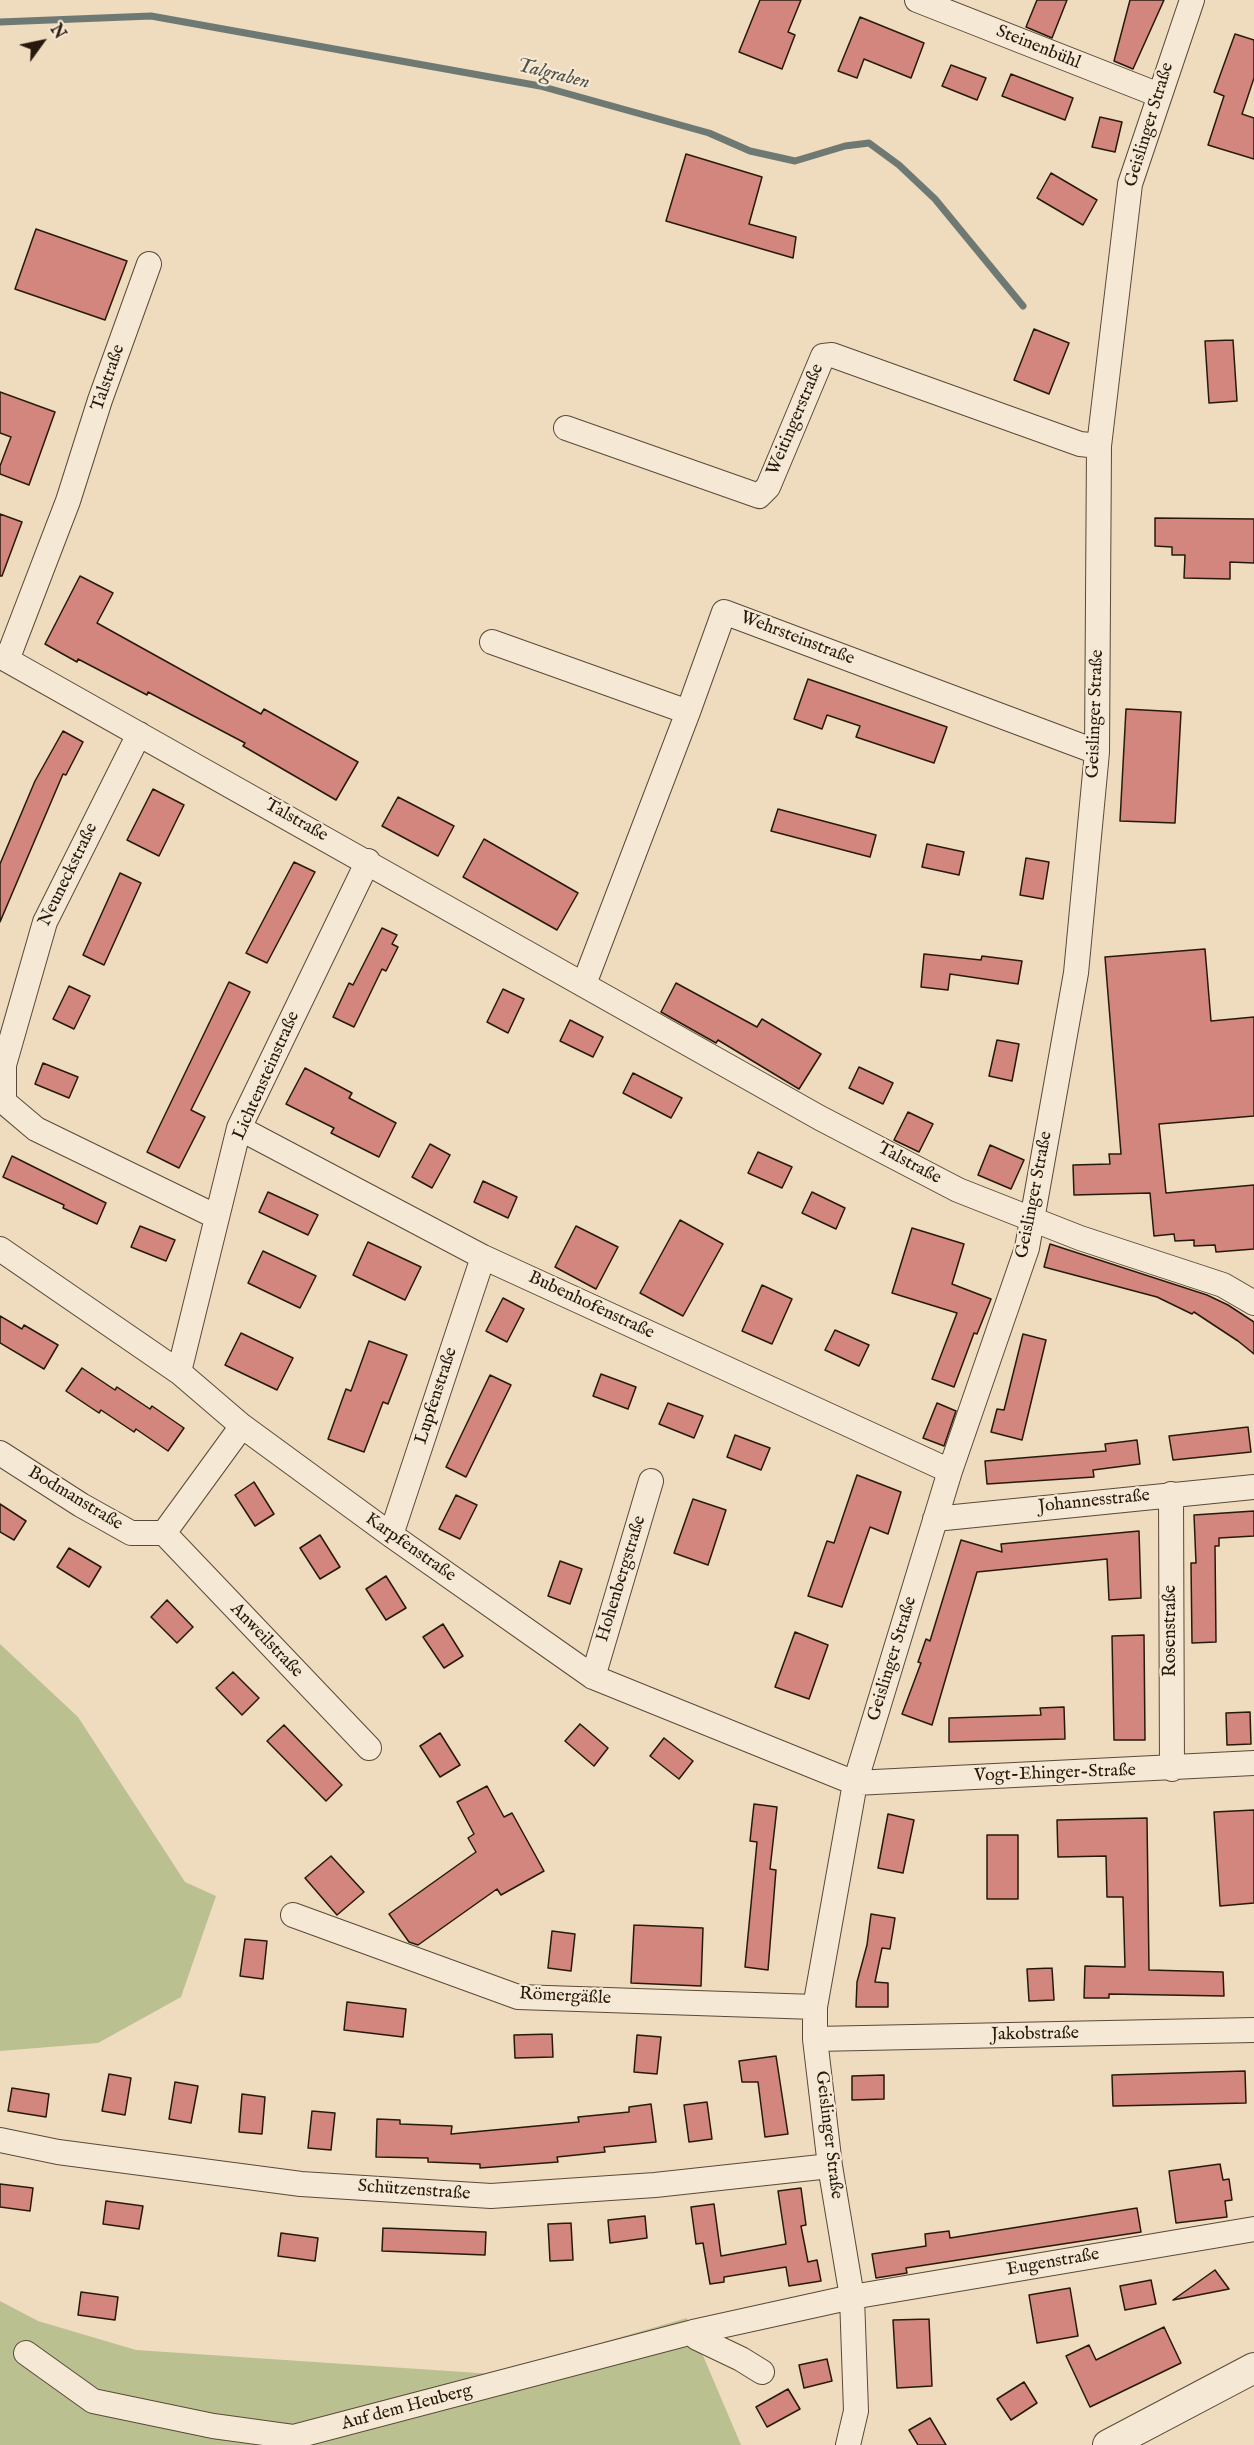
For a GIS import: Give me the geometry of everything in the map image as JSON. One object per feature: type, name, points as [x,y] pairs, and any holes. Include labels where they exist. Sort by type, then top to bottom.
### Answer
[{"type":"street","name":"Steinenbühl","points":[[917,0],[1159,95]]},
{"type":"street","name":"Geislinger Straße","points":[[848,2445],[856,2411],[852,2297],[830,2166],[815,2039],[815,2007],[855,1783],[950,1471],[1027,1248],[1076,973],[1097,752],[1099,446],[1130,184],[1192,0]]},
{"type":"street","name":"Talstraße","points":[[149,264],[100,400],[69,501],[4,658],[584,984],[958,1190],[1080,1238],[1223,1285],[1254,1303]]},
{"type":"street","name":"Weitingerstraße","points":[[566,428],[759,496],[768,487],[823,356],[832,355],[1080,444],[1099,446]]},
{"type":"street","name":"Wehrsteinstraße","points":[[688,712],[724,612],[1097,752]]},
{"type":"street","points":[[492,642],[688,712],[584,984]]},
{"type":"street","name":"Neuneckstraße","points":[[139,734],[45,922],[4,1065],[4,1102],[36,1129],[217,1217]]},
{"type":"street","name":"Lichtensteinstraße","points":[[179,1372],[239,1128],[368,861]]},
{"type":"street","name":"Bubenhofenstraße","points":[[239,1128],[483,1257],[950,1471]]},
{"type":"street","name":"Karpfenstraße","points":[[0,1249],[179,1372],[242,1426],[391,1535],[593,1677],[855,1783]]},
{"type":"street","name":"Lupfenstraße","points":[[391,1535],[483,1257]]},
{"type":"street","points":[[164,1533],[242,1426]]},
{"type":"street","name":"Bodmanstraße","points":[[0,1453],[81,1505],[131,1533],[164,1533]]},
{"type":"street","name":"Hohenbergstraße","points":[[593,1677],[651,1481]]},
{"type":"street","name":"Johannesstraße","points":[[935,1520],[1254,1487]]},
{"type":"street","name":"Rosenstraße","points":[[1171,1494],[1172,1769]]},
{"type":"street","name":"Anweilstraße","points":[[164,1533],[369,1748]]},
{"type":"street","name":"Vogt-Ehinger-Straße","points":[[855,1783],[1254,1764]]},
{"type":"street","name":"Römergäßle","points":[[293,1915],[518,1997],[815,2007]]},
{"type":"street","name":"Jakobstraße","points":[[815,2039],[1254,2030]]},
{"type":"street","name":"Schützenstraße","points":[[0,2140],[58,2152],[301,2184],[491,2196],[655,2185],[830,2166]]},
{"type":"street","name":"Eugenstraße","points":[[852,2297],[1254,2229]]},
{"type":"street","name":"Auf dem Heuberg","points":[[26,2353],[93,2401],[213,2426],[293,2437],[693,2332],[852,2297]]},
{"type":"street","points":[[693,2332],[697,2338],[762,2372]]},
{"type":"street","points":[[1108,2445],[1254,2368]]},
{"type":"green space","points":[[0,1644],[78,1717],[185,1882],[216,1896],[181,1997],[98,2043],[0,2051]]},
{"type":"green space","points":[[0,2301],[38,2321],[136,2350],[493,2374],[687,2318],[741,2445],[0,2445]]},
{"type":"building","points":[[760,0],[801,0],[788,32],[795,35],[782,69],[739,52]]},
{"type":"building","points":[[1037,0],[1067,0],[1052,38],[1026,27]]},
{"type":"building","points":[[1130,0],[1164,0],[1133,69],[1114,61]]},
{"type":"building","points":[[860,17],[924,43],[911,78],[864,59],[857,78],[838,71]]},
{"type":"building","points":[[1235,34],[1254,40],[1254,78],[1242,114],[1254,118],[1254,159],[1208,145],[1224,96],[1214,92]]},
{"type":"building","points":[[951,65],[986,78],[977,100],[942,86]]},
{"type":"building","points":[[1011,74],[1073,98],[1065,120],[1002,96]]},
{"type":"building","points":[[1100,117],[1122,122],[1115,152],[1092,147]]},
{"type":"building","points":[[686,154],[762,177],[749,224],[796,237],[793,258],[666,221]]},
{"type":"building","points":[[1051,173],[1097,200],[1083,225],[1037,198]]},
{"type":"building","points":[[36,229],[127,261],[105,320],[15,289]]},
{"type":"building","points":[[1034,329],[1069,343],[1049,394],[1014,380]]},
{"type":"building","points":[[1233,340],[1237,401],[1209,403],[1205,341]]},
{"type":"building","points":[[0,392],[55,412],[29,485],[0,474],[0,466],[11,437],[0,433]]},
{"type":"building","points":[[0,514],[22,522],[2,576],[0,576]]},
{"type":"building","points":[[1155,518],[1254,519],[1254,563],[1230,562],[1230,579],[1184,578],[1185,555],[1172,555],[1172,547],[1155,546]]},
{"type":"building","points":[[80,576],[113,593],[97,623],[261,714],[264,709],[358,762],[336,800],[243,746],[245,743],[148,692],[147,695],[45,644]]},
{"type":"building","points":[[808,679],[947,727],[934,763],[856,737],[860,726],[827,715],[822,729],[794,719]]},
{"type":"building","points":[[1126,709],[1181,712],[1175,823],[1120,821]]},
{"type":"building","points":[[63,731],[83,742],[66,775],[63,774],[0,922],[0,864],[35,781]]},
{"type":"building","points":[[153,789],[184,805],[159,856],[127,840]]},
{"type":"building","points":[[398,797],[454,826],[438,856],[382,826]]},
{"type":"building","points":[[778,809],[876,835],[870,857],[771,831]]},
{"type":"building","points":[[484,839],[578,893],[557,930],[463,877]]},
{"type":"building","points":[[927,844],[964,852],[959,875],[922,867]]},
{"type":"building","points":[[1026,858],[1049,862],[1043,899],[1020,895]]},
{"type":"building","points":[[294,862],[315,872],[267,963],[246,953]]},
{"type":"building","points":[[120,873],[141,883],[104,965],[83,955]]},
{"type":"building","points":[[382,928],[397,935],[392,944],[398,947],[386,971],[382,969],[354,1027],[333,1017],[349,983],[353,985]]},
{"type":"building","points":[[1205,949],[1211,1021],[1254,1017],[1254,1116],[1159,1124],[1166,1193],[1254,1185],[1254,1249],[1216,1252],[1215,1245],[1194,1246],[1194,1240],[1175,1241],[1174,1234],[1154,1236],[1150,1193],[1074,1195],[1073,1165],[1110,1164],[1109,1154],[1121,1154],[1105,957]]},
{"type":"building","points":[[924,954],[981,960],[982,956],[1022,961],[1018,984],[950,974],[948,990],[921,987]]},
{"type":"building","points":[[229,982],[250,992],[191,1110],[205,1117],[179,1168],[147,1152]]},
{"type":"building","points":[[676,983],[757,1027],[762,1019],[821,1054],[799,1089],[718,1040],[716,1043],[661,1012]]},
{"type":"building","points":[[69,986],[90,996],[74,1029],[53,1019]]},
{"type":"building","points":[[503,989],[524,999],[508,1033],[487,1022]]},
{"type":"building","points":[[570,1020],[603,1037],[593,1057],[560,1041]]},
{"type":"building","points":[[997,1040],[1019,1044],[1012,1081],[989,1076]]},
{"type":"building","points":[[43,1063],[78,1077],[69,1098],[35,1084]]},
{"type":"building","points":[[859,1067],[893,1083],[883,1104],[849,1088]]},
{"type":"building","points":[[305,1068],[352,1093],[349,1098],[396,1123],[379,1157],[331,1133],[334,1128],[286,1104]]},
{"type":"building","points":[[633,1073],[682,1098],[671,1118],[623,1093]]},
{"type":"building","points":[[908,1112],[933,1124],[919,1152],[894,1140]]},
{"type":"building","points":[[430,1144],[450,1155],[432,1188],[412,1177]]},
{"type":"building","points":[[990,1145],[1024,1160],[1011,1189],[978,1175]]},
{"type":"building","points":[[758,1152],[792,1167],[782,1188],[748,1173]]},
{"type":"building","points":[[12,1156],[106,1203],[97,1224],[63,1208],[64,1205],[3,1177]]},
{"type":"building","points":[[483,1181],[517,1197],[508,1218],[474,1202]]},
{"type":"building","points":[[268,1192],[318,1215],[308,1235],[259,1212]]},
{"type":"building","points":[[812,1192],[845,1208],[836,1229],[802,1213]]},
{"type":"building","points":[[680,1220],[723,1244],[683,1316],[640,1293]]},
{"type":"building","points":[[140,1226],[175,1240],[166,1261],[131,1247]]},
{"type":"building","points":[[576,1226],[618,1247],[596,1289],[555,1267]]},
{"type":"building","points":[[912,1228],[964,1244],[952,1284],[991,1299],[977,1334],[974,1333],[954,1387],[932,1379],[957,1313],[892,1293]]},
{"type":"building","points":[[368,1242],[421,1267],[405,1300],[353,1275]]},
{"type":"building","points":[[1050,1244],[1207,1295],[1228,1305],[1254,1322],[1254,1354],[1194,1312],[1192,1314],[1157,1297],[1044,1267]]},
{"type":"building","points":[[263,1251],[316,1276],[300,1308],[248,1283]]},
{"type":"building","points":[[762,1285],[792,1299],[772,1344],[742,1331]]},
{"type":"building","points":[[503,1298],[524,1309],[507,1342],[486,1331]]},
{"type":"building","points":[[0,1316],[22,1329],[24,1325],[58,1345],[44,1369],[0,1343]]},
{"type":"building","points":[[835,1330],[869,1345],[859,1366],[825,1350]]},
{"type":"building","points":[[241,1333],[293,1358],[277,1390],[225,1365]]},
{"type":"building","points":[[1023,1334],[1046,1340],[1022,1440],[991,1432],[997,1409],[1004,1410]]},
{"type":"building","points":[[369,1341],[407,1355],[388,1404],[383,1402],[364,1452],[328,1439],[346,1389],[351,1391]]},
{"type":"building","points":[[82,1368],[115,1390],[117,1387],[150,1409],[152,1406],[184,1428],[168,1451],[136,1429],[134,1432],[101,1410],[99,1413],[66,1391]]},
{"type":"building","points":[[601,1374],[636,1387],[628,1409],[593,1396]]},
{"type":"building","points":[[490,1375],[511,1385],[466,1477],[446,1467]]},
{"type":"building","points":[[668,1403],[703,1416],[694,1438],[659,1424]]},
{"type":"building","points":[[937,1403],[956,1411],[944,1446],[923,1438]]},
{"type":"building","points":[[1248,1427],[1251,1452],[1173,1460],[1169,1436]]},
{"type":"building","points":[[735,1435],[770,1448],[761,1470],[727,1457]]},
{"type":"building","points":[[1137,1440],[1140,1464],[1093,1470],[1094,1477],[987,1484],[985,1461],[1106,1451],[1105,1444]]},
{"type":"building","points":[[857,1475],[901,1492],[888,1534],[870,1527],[842,1607],[808,1596],[827,1541],[834,1543]]},
{"type":"building","points":[[254,1482],[274,1514],[255,1526],[235,1495]]},
{"type":"building","points":[[456,1495],[477,1505],[460,1539],[439,1529]]},
{"type":"building","points":[[693,1499],[726,1510],[708,1565],[674,1553]]},
{"type":"building","points":[[0,1504],[26,1521],[14,1540],[0,1532]]},
{"type":"building","points":[[1254,1511],[1254,1536],[1219,1538],[1219,1546],[1215,1546],[1216,1642],[1192,1643],[1191,1563],[1196,1563],[1194,1515]]},
{"type":"building","points":[[1139,1531],[1141,1598],[1109,1600],[1107,1559],[977,1572],[932,1725],[902,1714],[921,1663],[918,1662],[926,1639],[930,1641],[961,1540],[1002,1552],[1001,1544]]},
{"type":"building","points":[[320,1535],[340,1567],[320,1579],[300,1548]]},
{"type":"building","points":[[69,1548],[101,1567],[89,1587],[57,1567]]},
{"type":"building","points":[[560,1561],[582,1569],[570,1604],[548,1596]]},
{"type":"building","points":[[386,1576],[406,1608],[386,1620],[366,1589]]},
{"type":"building","points":[[167,1600],[193,1627],[177,1643],[151,1617]]},
{"type":"building","points":[[443,1624],[463,1656],[444,1668],[423,1637]]},
{"type":"building","points":[[795,1632],[828,1645],[809,1699],[775,1687]]},
{"type":"building","points":[[1144,1635],[1145,1740],[1114,1740],[1112,1636]]},
{"type":"building","points":[[233,1672],[259,1698],[242,1715],[216,1688]]},
{"type":"building","points":[[1064,1707],[1065,1739],[949,1742],[949,1718],[1041,1715],[1040,1708]]},
{"type":"building","points":[[1250,1712],[1251,1744],[1227,1745],[1226,1713]]},
{"type":"building","points":[[580,1724],[608,1748],[594,1766],[565,1741]]},
{"type":"building","points":[[284,1725],[342,1785],[326,1801],[267,1741]]},
{"type":"building","points":[[440,1733],[460,1765],[440,1777],[420,1746]]},
{"type":"building","points":[[664,1738],[693,1761],[679,1779],[650,1756]]},
{"type":"building","points":[[487,1786],[504,1817],[512,1813],[544,1871],[501,1895],[497,1889],[418,1945],[409,1942],[389,1914],[476,1852],[468,1838],[474,1834],[457,1802]]},
{"type":"building","points":[[754,1804],[777,1807],[770,1869],[776,1870],[768,1970],[745,1967],[757,1842],[750,1841]]},
{"type":"building","points":[[1254,1810],[1254,1903],[1220,1906],[1214,1812]]},
{"type":"building","points":[[888,1814],[914,1820],[903,1873],[878,1868]]},
{"type":"building","points":[[1147,1818],[1149,1970],[1223,1972],[1224,1996],[1109,1994],[1109,1998],[1084,1998],[1085,1966],[1125,1967],[1123,1897],[1107,1897],[1106,1856],[1058,1857],[1057,1820]]},
{"type":"building","points":[[987,1835],[1018,1835],[1018,1899],[987,1899]]},
{"type":"building","points":[[331,1856],[364,1892],[337,1915],[305,1878]]},
{"type":"building","points":[[871,1914],[895,1918],[890,1949],[882,1948],[875,1982],[888,1983],[888,2007],[856,2007],[857,1982],[867,1945]]},
{"type":"building","points":[[634,1925],[703,1928],[701,1986],[631,1983]]},
{"type":"building","points":[[552,1931],[575,1934],[571,1971],[548,1968]]},
{"type":"building","points":[[245,1939],[267,1941],[263,1979],[240,1976]]},
{"type":"building","points":[[1052,1968],[1054,2000],[1029,2001],[1027,1969]]},
{"type":"building","points":[[347,2002],[406,2009],[403,2037],[344,2030]]},
{"type":"building","points":[[552,2034],[553,2057],[515,2058],[514,2035]]},
{"type":"building","points":[[637,2035],[661,2037],[657,2074],[634,2072]]},
{"type":"building","points":[[776,2056],[788,2134],[765,2137],[758,2082],[742,2082],[739,2061]]},
{"type":"building","points":[[1245,2071],[1246,2103],[1113,2106],[1112,2075]]},
{"type":"building","points":[[109,2074],[131,2078],[125,2115],[102,2111]]},
{"type":"building","points":[[884,2075],[884,2099],[852,2100],[852,2076]]},
{"type":"building","points":[[175,2082],[198,2086],[191,2123],[169,2119]]},
{"type":"building","points":[[12,2088],[49,2094],[46,2117],[8,2111]]},
{"type":"building","points":[[242,2094],[265,2097],[262,2134],[239,2132]]},
{"type":"building","points":[[707,2102],[712,2139],[689,2142],[684,2105]]},
{"type":"building","points":[[651,2104],[656,2142],[604,2147],[605,2152],[557,2157],[558,2162],[480,2168],[480,2164],[428,2162],[428,2158],[376,2157],[377,2119],[400,2120],[400,2124],[452,2126],[451,2134],[579,2122],[578,2117],[629,2112],[629,2107]]},
{"type":"building","points":[[312,2111],[335,2113],[331,2150],[308,2148]]},
{"type":"building","points":[[1220,2164],[1223,2180],[1229,2179],[1232,2200],[1225,2201],[1227,2217],[1176,2223],[1169,2171]]},
{"type":"building","points":[[0,2184],[33,2188],[30,2211],[0,2207]]},
{"type":"building","points":[[801,2188],[806,2225],[801,2226],[808,2262],[817,2260],[821,2281],[789,2286],[786,2267],[724,2277],[724,2282],[710,2284],[703,2243],[696,2244],[691,2207],[714,2204],[721,2256],[786,2244],[778,2191]]},
{"type":"building","points":[[106,2201],[143,2206],[139,2229],[103,2224]]},
{"type":"building","points":[[1137,2208],[1141,2232],[906,2268],[907,2273],[876,2278],[872,2254],[926,2246],[925,2234],[949,2231],[950,2238]]},
{"type":"building","points":[[645,2216],[647,2238],[610,2243],[608,2220]]},
{"type":"building","points":[[571,2223],[573,2260],[550,2261],[548,2224]]},
{"type":"building","points":[[383,2228],[486,2232],[485,2255],[382,2251]]},
{"type":"building","points":[[281,2233],[318,2238],[315,2261],[278,2256]]},
{"type":"building","points":[[1215,2270],[1229,2289],[1173,2300]]},
{"type":"building","points":[[1151,2280],[1156,2304],[1125,2310],[1120,2286]]},
{"type":"building","points":[[1070,2288],[1078,2336],[1037,2343],[1029,2295]]},
{"type":"building","points":[[81,2292],[118,2297],[115,2320],[78,2315]]},
{"type":"building","points":[[929,2319],[932,2386],[897,2388],[893,2320]]},
{"type":"building","points":[[1164,2327],[1181,2363],[1090,2407],[1066,2356],[1089,2345],[1096,2360]]},
{"type":"building","points":[[827,2359],[832,2381],[804,2388],[799,2365]]},
{"type":"building","points":[[1024,2382],[1037,2403],[1011,2420],[997,2399]]},
{"type":"building","points":[[788,2389],[800,2409],[767,2427],[756,2407]]},
{"type":"building","points":[[930,2418],[946,2445],[918,2445],[909,2430]]},
{"type":"waterway","name":"Talgraben","points":[[0,22],[151,16],[540,86],[709,133],[750,151],[795,161],[845,146],[869,143],[899,165],[935,199],[1023,306]]}]
